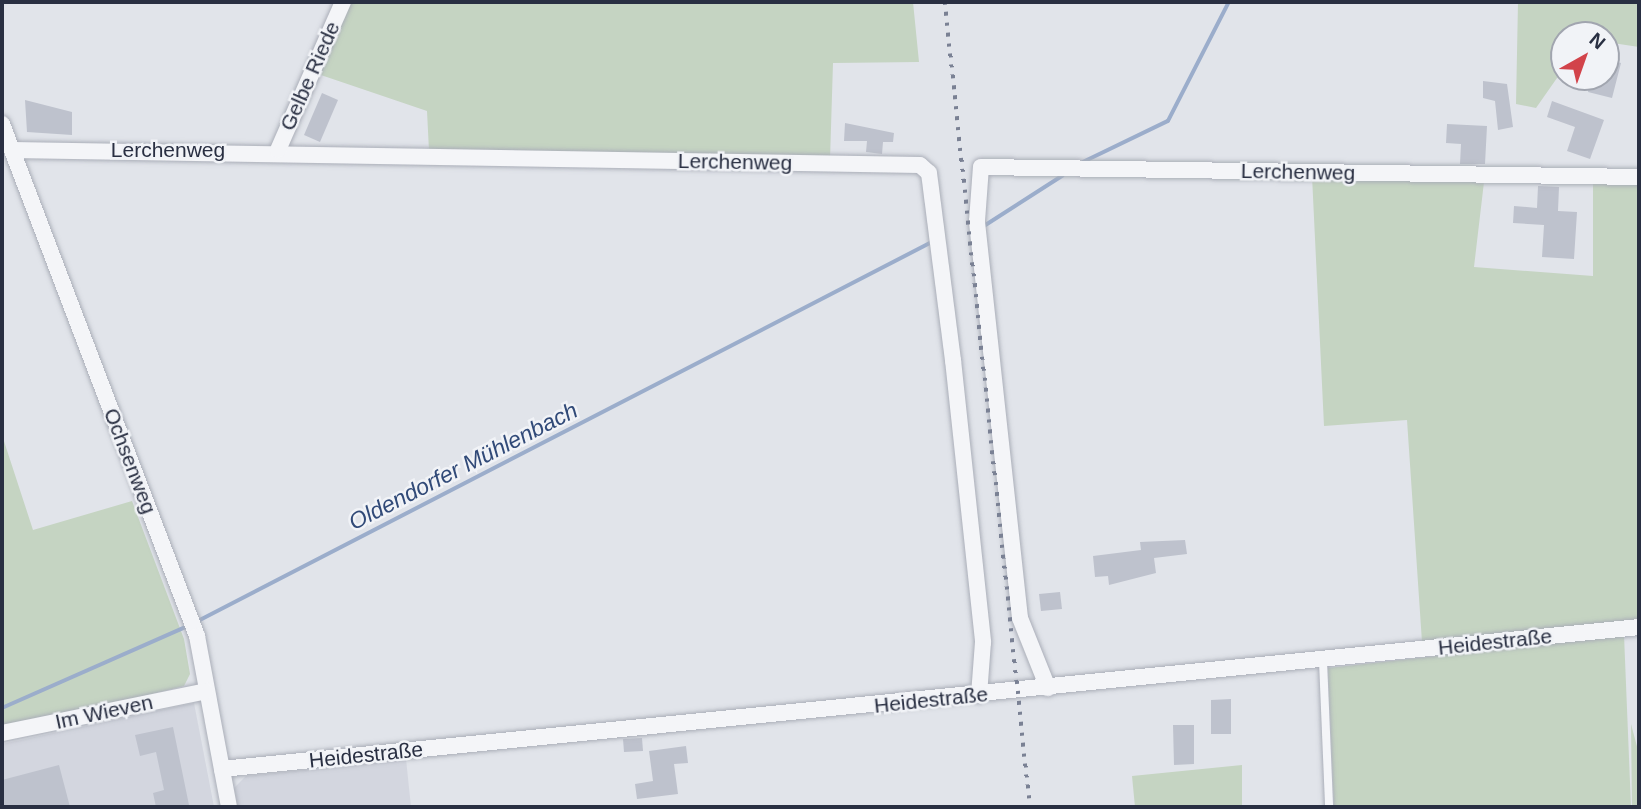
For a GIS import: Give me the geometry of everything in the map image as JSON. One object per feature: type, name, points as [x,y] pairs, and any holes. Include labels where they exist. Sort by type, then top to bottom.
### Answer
[{"type":"street","name":"Gelbe Riede","points":[[278,150],[343,2]]},
{"type":"street","name":"Ochsenweg","points":[[2,124],[197,636],[229,807]]},
{"type":"street","name":"Lerchenweg","points":[[12,150],[278,150],[920,165],[929,173],[958,397],[983,642],[979,695]]},
{"type":"street","name":"Lerchenweg","points":[[1048,688],[1020,618],[976,221],[981,167],[1639,177]]},
{"type":"street","name":"Heidestraße","points":[[222,769],[1323,661],[1639,627]]},
{"type":"street","name":"Im Wieven","points":[[2,733],[206,691]]},
{"type":"lane","points":[[1323,661],[1329,807]]},
{"type":"shaded area","points":[[194,703],[214,807],[2,807],[2,744]]},
{"type":"shaded area","points":[[406,759],[411,807],[238,807],[234,788],[246,776]]},
{"type":"green space","points":[[343,2],[913,2],[919,62],[833,63],[830,160],[429,151],[427,111],[312,72]]},
{"type":"green space","points":[[1518,2],[1639,2],[1639,47],[1620,44],[1620,21],[1550,21],[1550,88],[1536,108],[1516,104]]},
{"type":"green space","points":[[1312,176],[1484,182],[1474,267],[1593,276],[1593,183],[1639,184],[1639,621],[1422,642],[1407,420],[1324,426]]},
{"type":"green space","points":[[2,435],[33,530],[132,501],[184,639],[190,674],[184,686],[2,732]]},
{"type":"green space","points":[[1624,635],[1631,807],[1334,807],[1328,668]]},
{"type":"green space","points":[[1631,724],[1639,754],[1639,807],[1632,807]]},
{"type":"green space","points":[[1242,765],[1242,807],[1135,807],[1132,776]]},
{"type":"building","points":[[1483,81],[1507,84],[1513,127],[1498,130],[1495,101],[1483,98]]},
{"type":"building","points":[[1588,91],[1614,91],[1612,98]]},
{"type":"building","points":[[322,93],[338,100],[320,142],[304,135]]},
{"type":"building","points":[[25,100],[72,112],[72,135],[27,132]]},
{"type":"building","points":[[1552,101],[1604,120],[1590,159],[1567,151],[1575,127],[1547,117]]},
{"type":"building","points":[[845,123],[894,133],[893,142],[883,142],[882,154],[866,152],[867,141],[844,141]]},
{"type":"building","points":[[1447,124],[1487,126],[1485,164],[1460,164],[1461,144],[1446,143]]},
{"type":"building","points":[[1538,186],[1559,187],[1558,211],[1577,212],[1574,259],[1542,257],[1544,225],[1513,223],[1514,206],[1537,208]]},
{"type":"building","points":[[1185,540],[1187,554],[1154,558],[1156,573],[1109,585],[1108,576],[1095,577],[1093,556],[1141,550],[1140,542]]},
{"type":"building","points":[[1060,592],[1062,609],[1041,611],[1039,594]]},
{"type":"building","points":[[1231,699],[1231,734],[1211,734],[1211,700]]},
{"type":"building","points":[[1173,725],[1194,725],[1194,764],[1174,765]]},
{"type":"building","points":[[173,727],[189,805],[156,807],[153,793],[164,790],[156,752],[140,756],[135,735]]},
{"type":"building","points":[[642,738],[643,751],[624,752],[623,739]]},
{"type":"building","points":[[686,746],[688,763],[674,764],[678,794],[637,799],[635,784],[653,781],[649,751]]},
{"type":"building","points":[[59,765],[70,807],[2,807],[2,780]]},
{"type":"waterway","name":"Oldendorfer Mühlenbach","points":[[1083,162],[1168,121],[1229,2]]},
{"type":"waterway","name":"Oldendorfer Mühlenbach","points":[[984,226],[1062,176]]},
{"type":"waterway","name":"Oldendorfer Mühlenbach","points":[[198,621],[932,242]]},
{"type":"waterway","name":"Oldendorfer Mühlenbach","points":[[2,708],[188,626]]},
{"type":"railway","points":[[945,2],[1030,807]]}]
